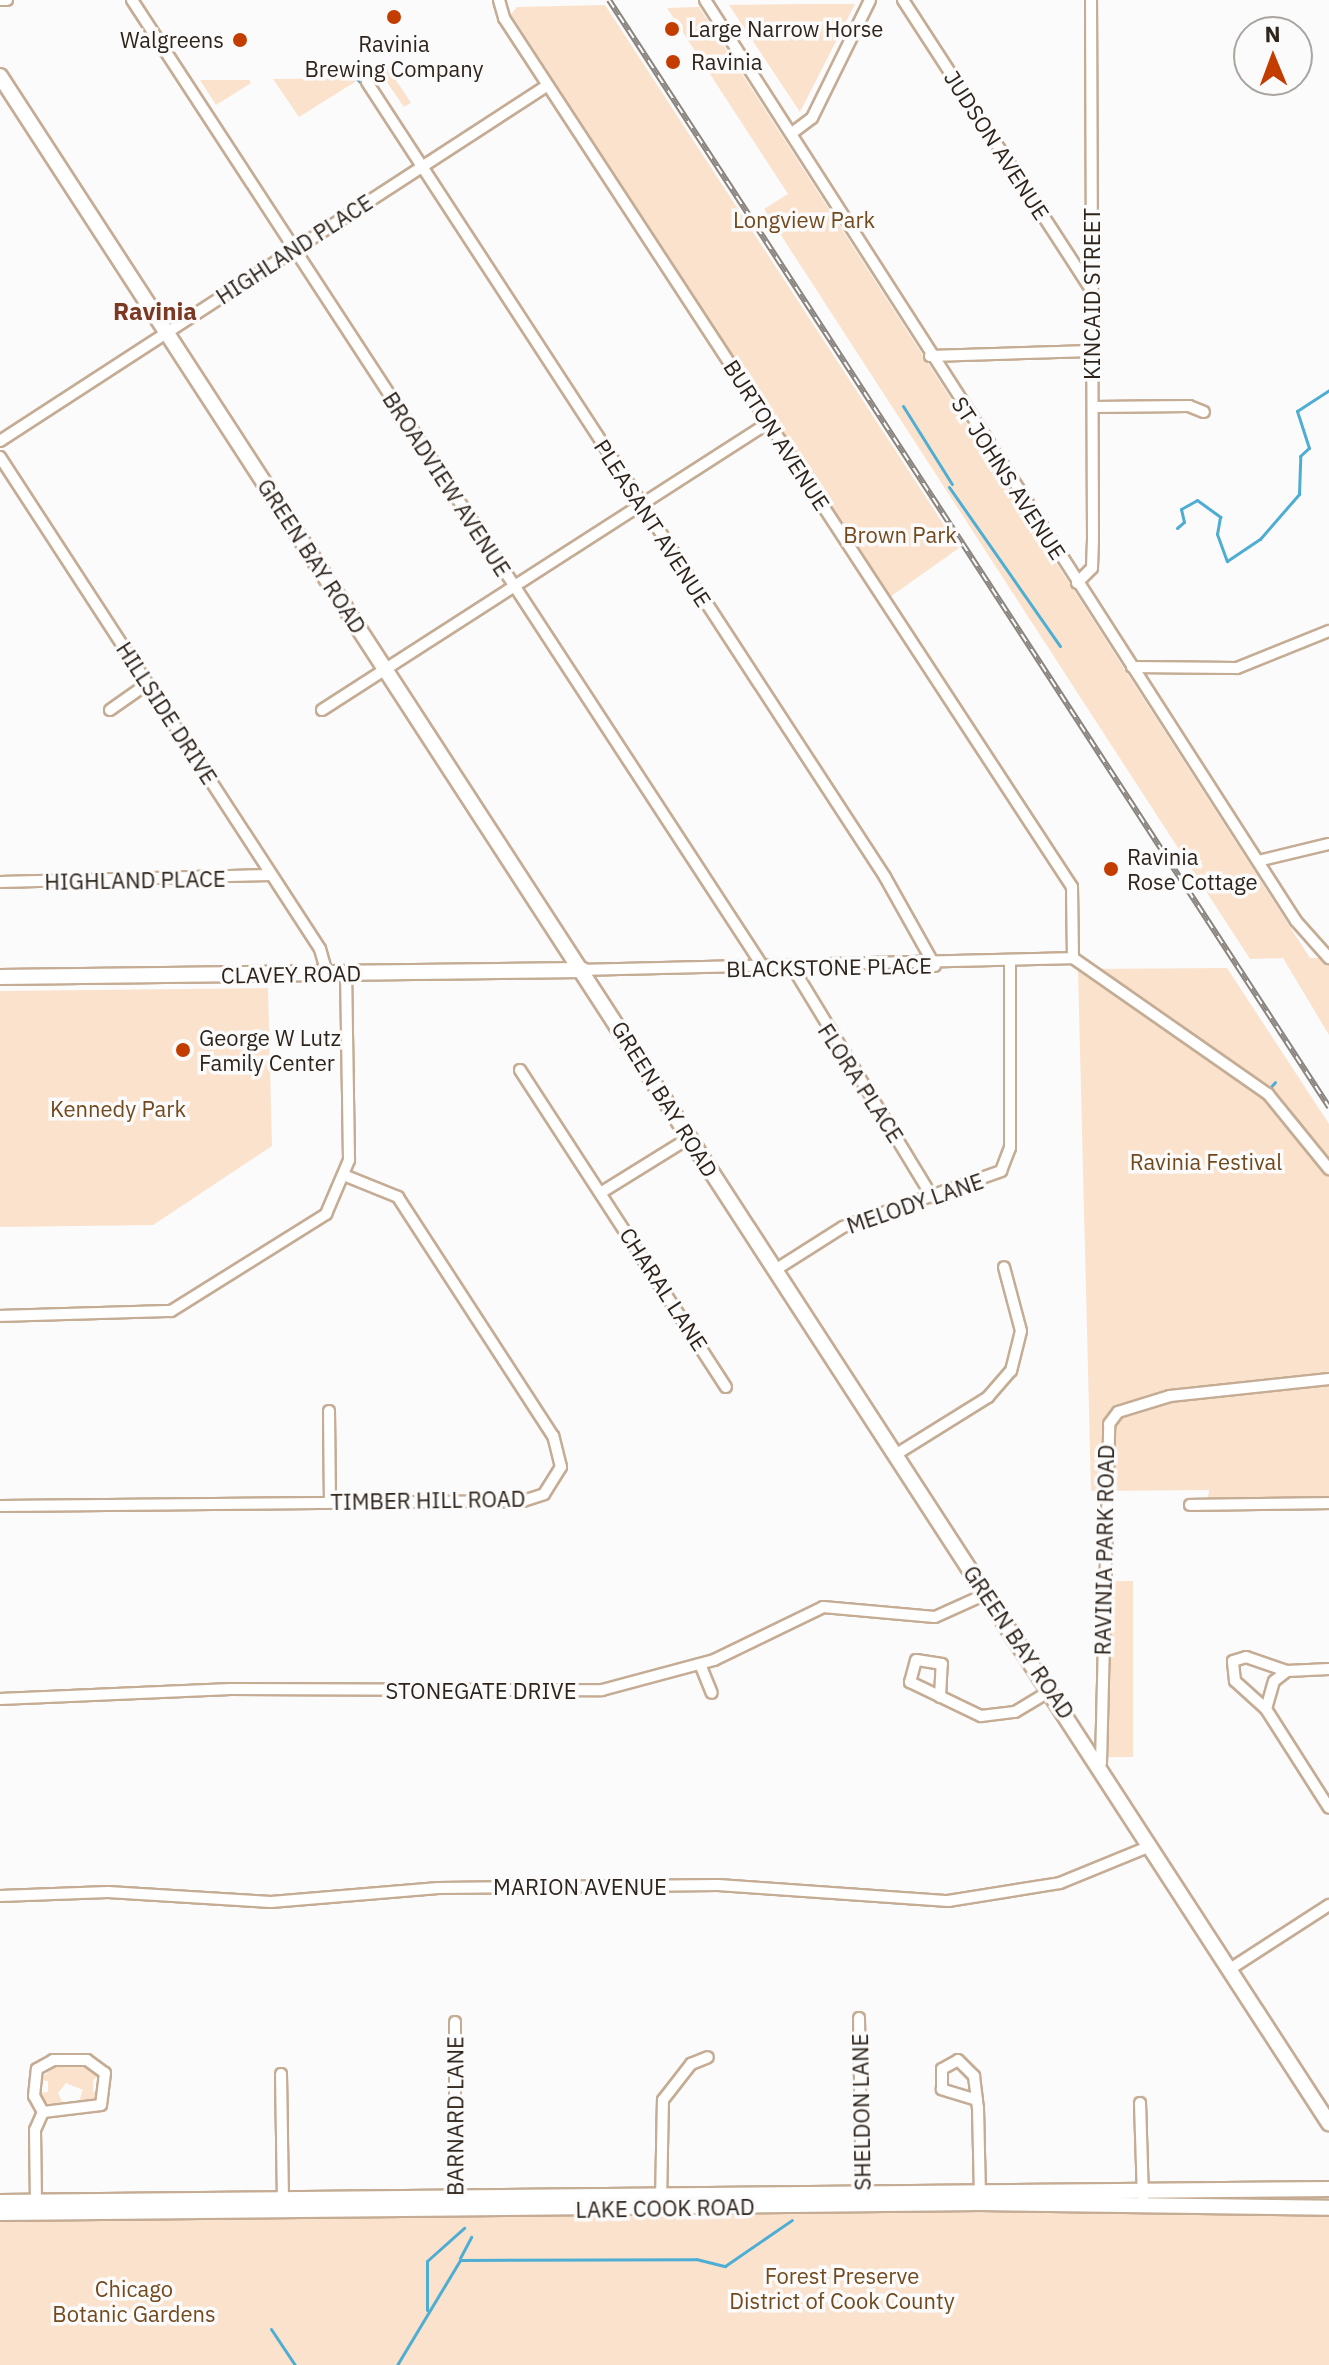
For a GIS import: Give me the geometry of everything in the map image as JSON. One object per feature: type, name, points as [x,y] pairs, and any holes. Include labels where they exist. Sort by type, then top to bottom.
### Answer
[{"type":"main road","name":"GREEN BAY ROAD","points":[[0,76],[895,1455],[1101,1763],[1150,1846],[1329,2123]]},
{"type":"main road","name":"CLAVEY ROAD","points":[[0,977],[583,970]]},
{"type":"main road","name":"LAKE COOK ROAD","points":[[0,2213],[455,2203],[1143,2197],[1329,2189]]},
{"type":"main road","name":"LAKE COOK ROAD","points":[[1143,2197],[1329,2208]]},
{"type":"main road","name":"LAKE COOK ROAD","points":[[0,2202],[283,2199],[455,2203]]},
{"type":"street","points":[[0,0],[7,0]]},
{"type":"street","name":"BROADVIEW AVENUE","points":[[132,0],[763,967]]},
{"type":"street","name":"BURTON AVENUE","points":[[499,0],[548,85],[1072,887],[1073,958]]},
{"type":"street","name":"ST JOHNS AVENUE","points":[[705,0],[792,133],[930,356],[1258,861],[1318,952],[1329,958]]},
{"type":"street","points":[[792,133],[812,118],[870,0]]},
{"type":"street","name":"JUDSON AVENUE","points":[[903,0],[1091,289]]},
{"type":"street","name":"KINCAID STREET","points":[[1077,583],[1092,568],[1091,0]]},
{"type":"street","name":"PLEASANT AVENUE","points":[[367,82],[929,946],[935,966]]},
{"type":"street","name":"HIGHLAND PLACE","points":[[0,441],[548,85]]},
{"type":"street","points":[[930,356],[1091,351]]},
{"type":"street","points":[[1094,407],[1189,406],[1204,412]]},
{"type":"street","points":[[322,710],[768,423]]},
{"type":"street","name":"HILLSIDE DRIVE","points":[[0,457],[320,949],[327,974]]},
{"type":"street","points":[[1132,667],[1237,668],[1329,631]]},
{"type":"street","points":[[110,710],[147,684]]},
{"type":"street","points":[[1258,861],[1329,844]]},
{"type":"street","name":"HIGHLAND PLACE","points":[[0,882],[271,875]]},
{"type":"street","points":[[1073,958],[1268,1094],[1329,1169]]},
{"type":"street","name":"BLACKSTONE PLACE","points":[[583,970],[1010,965],[1073,958]]},
{"type":"street","name":"MELODY LANE","points":[[775,1270],[843,1227],[988,1179],[1008,1160],[1010,965]]},
{"type":"street","name":"FLORA PLACE","points":[[793,968],[932,1197]]},
{"type":"street","points":[[0,1316],[171,1311],[315,1224],[346,1176],[346,973]]},
{"type":"street","name":"CHARAL LANE","points":[[520,1070],[726,1387]]},
{"type":"street","points":[[602,1192],[689,1138]]},
{"type":"street","name":"TIMBER HILL ROAD","points":[[0,1506],[523,1501],[552,1485],[561,1459],[398,1197],[346,1176]]},
{"type":"street","points":[[895,1455],[988,1397],[1011,1371],[1021,1331],[1004,1267]]},
{"type":"street","name":"RAVINIA PARK ROAD","points":[[1101,1763],[1109,1424],[1118,1412],[1170,1396],[1329,1379]]},
{"type":"street","points":[[329,1411],[330,1502]]},
{"type":"street","points":[[1190,1505],[1329,1503]]},
{"type":"street","name":"STONEGATE DRIVE","points":[[0,1699],[244,1689],[551,1695],[700,1664],[823,1607],[935,1617],[986,1594]]},
{"type":"street","points":[[1329,1669],[1287,1671],[1246,1657],[1233,1661],[1231,1676],[1266,1709],[1329,1808]]},
{"type":"street","points":[[700,1664],[712,1693]]},
{"type":"street","points":[[1266,1709],[1274,1681],[1287,1671]]},
{"type":"street","points":[[940,1697],[994,1718],[1050,1691]]},
{"type":"street","name":"MARION AVENUE","points":[[0,1896],[108,1892],[271,1902],[438,1888],[718,1885],[948,1901],[1060,1883],[1150,1846]]},
{"type":"street","points":[[1230,1969],[1329,1905]]},
{"type":"street","name":"SHELDON LANE","points":[[859,2018],[862,2199]]},
{"type":"street","name":"BARNARD LANE","points":[[455,2022],[455,2203]]},
{"type":"street","points":[[661,2202],[665,2094],[708,2057]]},
{"type":"street","points":[[36,2202],[35,2130],[43,2112],[33,2086],[44,2063],[87,2060],[101,2067],[109,2086],[101,2105],[43,2112]]},
{"type":"street","points":[[281,2074],[283,2199]]},
{"type":"street","points":[[977,2100],[980,2198]]},
{"type":"street","points":[[1140,2103],[1143,2197]]},
{"type":"green space","points":[[808,4],[855,4],[800,112],[729,5]]},
{"type":"green space","name":"Brown Park","points":[[605,5],[959,548],[890,597],[511,14],[517,7]]},
{"type":"green space","name":"Longview Park","points":[[699,7],[1310,958],[1329,958],[1329,1035],[1283,958],[1250,959],[764,209],[788,194],[667,8]]},
{"type":"green space","points":[[398,65],[390,71],[411,103],[404,107],[377,68]]},
{"type":"green space","points":[[357,66],[374,70],[299,117],[273,79],[357,78]]},
{"type":"green space","points":[[200,80],[249,80],[251,83],[216,105]]},
{"type":"green space","name":"Ravinia Festival","points":[[1227,968],[1329,1124],[1329,1501],[1208,1499],[1209,1490],[1091,1491],[1078,969]]},
{"type":"green space","name":"Kennedy Park","points":[[268,988],[272,1146],[153,1225],[0,1227],[0,991]]},
{"type":"green space","points":[[1109,1581],[1133,1581],[1133,1757],[1109,1757]]},
{"type":"green space","points":[[55,2066],[87,2066],[99,2075],[93,2080],[93,2092],[102,2092],[98,2101],[77,2107],[83,2090],[66,2083],[58,2093],[64,2107],[45,2103],[39,2093],[48,2092],[48,2081],[39,2080]]},
{"type":"green space","name":"Forest Preserve District of Cook County","points":[[872,2209],[1329,2212],[1329,2365],[0,2365],[0,2216]]},
{"type":"waterway","points":[[353,75],[363,85]]},
{"type":"waterway","points":[[1177,528],[1184,522],[1181,509],[1197,500],[1220,517],[1217,534],[1227,561],[1260,539],[1299,494],[1300,456],[1309,448],[1297,411],[1329,390]]},
{"type":"waterway","points":[[903,406],[952,484]]},
{"type":"waterway","points":[[949,487],[1060,646]]},
{"type":"waterway","points":[[1269,1089],[1275,1082]]},
{"type":"waterway","points":[[397,2365],[460,2260],[696,2259],[725,2266],[792,2220]]},
{"type":"waterway","points":[[427,2310],[427,2261],[464,2228]]},
{"type":"waterway","points":[[460,2258],[471,2237]]},
{"type":"waterway","points":[[271,2329],[295,2365]]},
{"type":"railway","points":[[609,0],[1329,1107]]},
{"type":"place","name":"Ravinia Brewing Company","points":[[394,17]]},
{"type":"place","name":"Large Narrow Horse","points":[[672,29]]},
{"type":"place","name":"Walgreens","points":[[240,40]]},
{"type":"place","name":"Ravinia","points":[[673,62]]},
{"type":"place","name":"Ravinia Rose Cottage","points":[[1111,869]]},
{"type":"place","name":"George W Lutz Family Center","points":[[183,1050]]},
{"type":"district","name":"Ravinia","points":[[155,312]]},
{"type":"park label","name":"Chicago Botanic Gardens","points":[[134,2300]]}]
